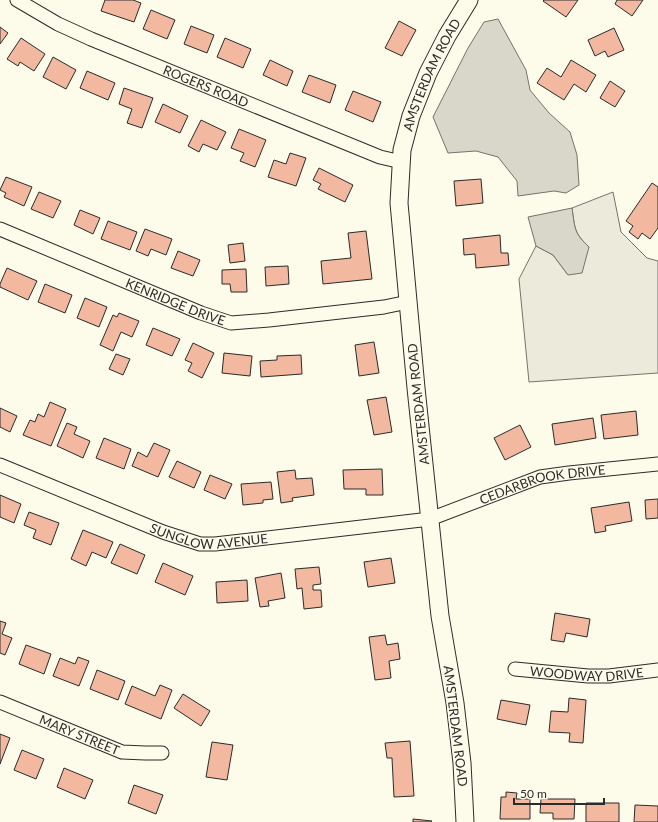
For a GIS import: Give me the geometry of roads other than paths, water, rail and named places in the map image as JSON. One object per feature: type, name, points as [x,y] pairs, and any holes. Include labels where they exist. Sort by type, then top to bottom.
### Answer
[{"type":"main road","name":"AMSTERDAM ROAD","points":[[465,822],[462,764],[440,616],[399,203],[402,150],[410,116],[428,73],[447,36],[469,0]]},
{"type":"street","name":"ROGERS ROAD","points":[[17,0],[58,24],[91,39],[380,157],[401,160]]},
{"type":"street","name":"KENRIDGE DRIVE","points":[[0,229],[201,313],[231,323],[384,307],[408,302]]},
{"type":"street","name":"CEDARBROOK DRIVE","points":[[430,519],[540,478],[569,472],[658,464]]},
{"type":"street","name":"SUNGLOW AVENUE","points":[[0,465],[163,532],[200,544],[215,544],[430,519]]},
{"type":"street","name":"WOODWAY DRIVE","points":[[515,669],[588,676],[609,676],[658,670]]},
{"type":"street","name":"MARY STREET","points":[[0,702],[122,752],[162,753]]}]
